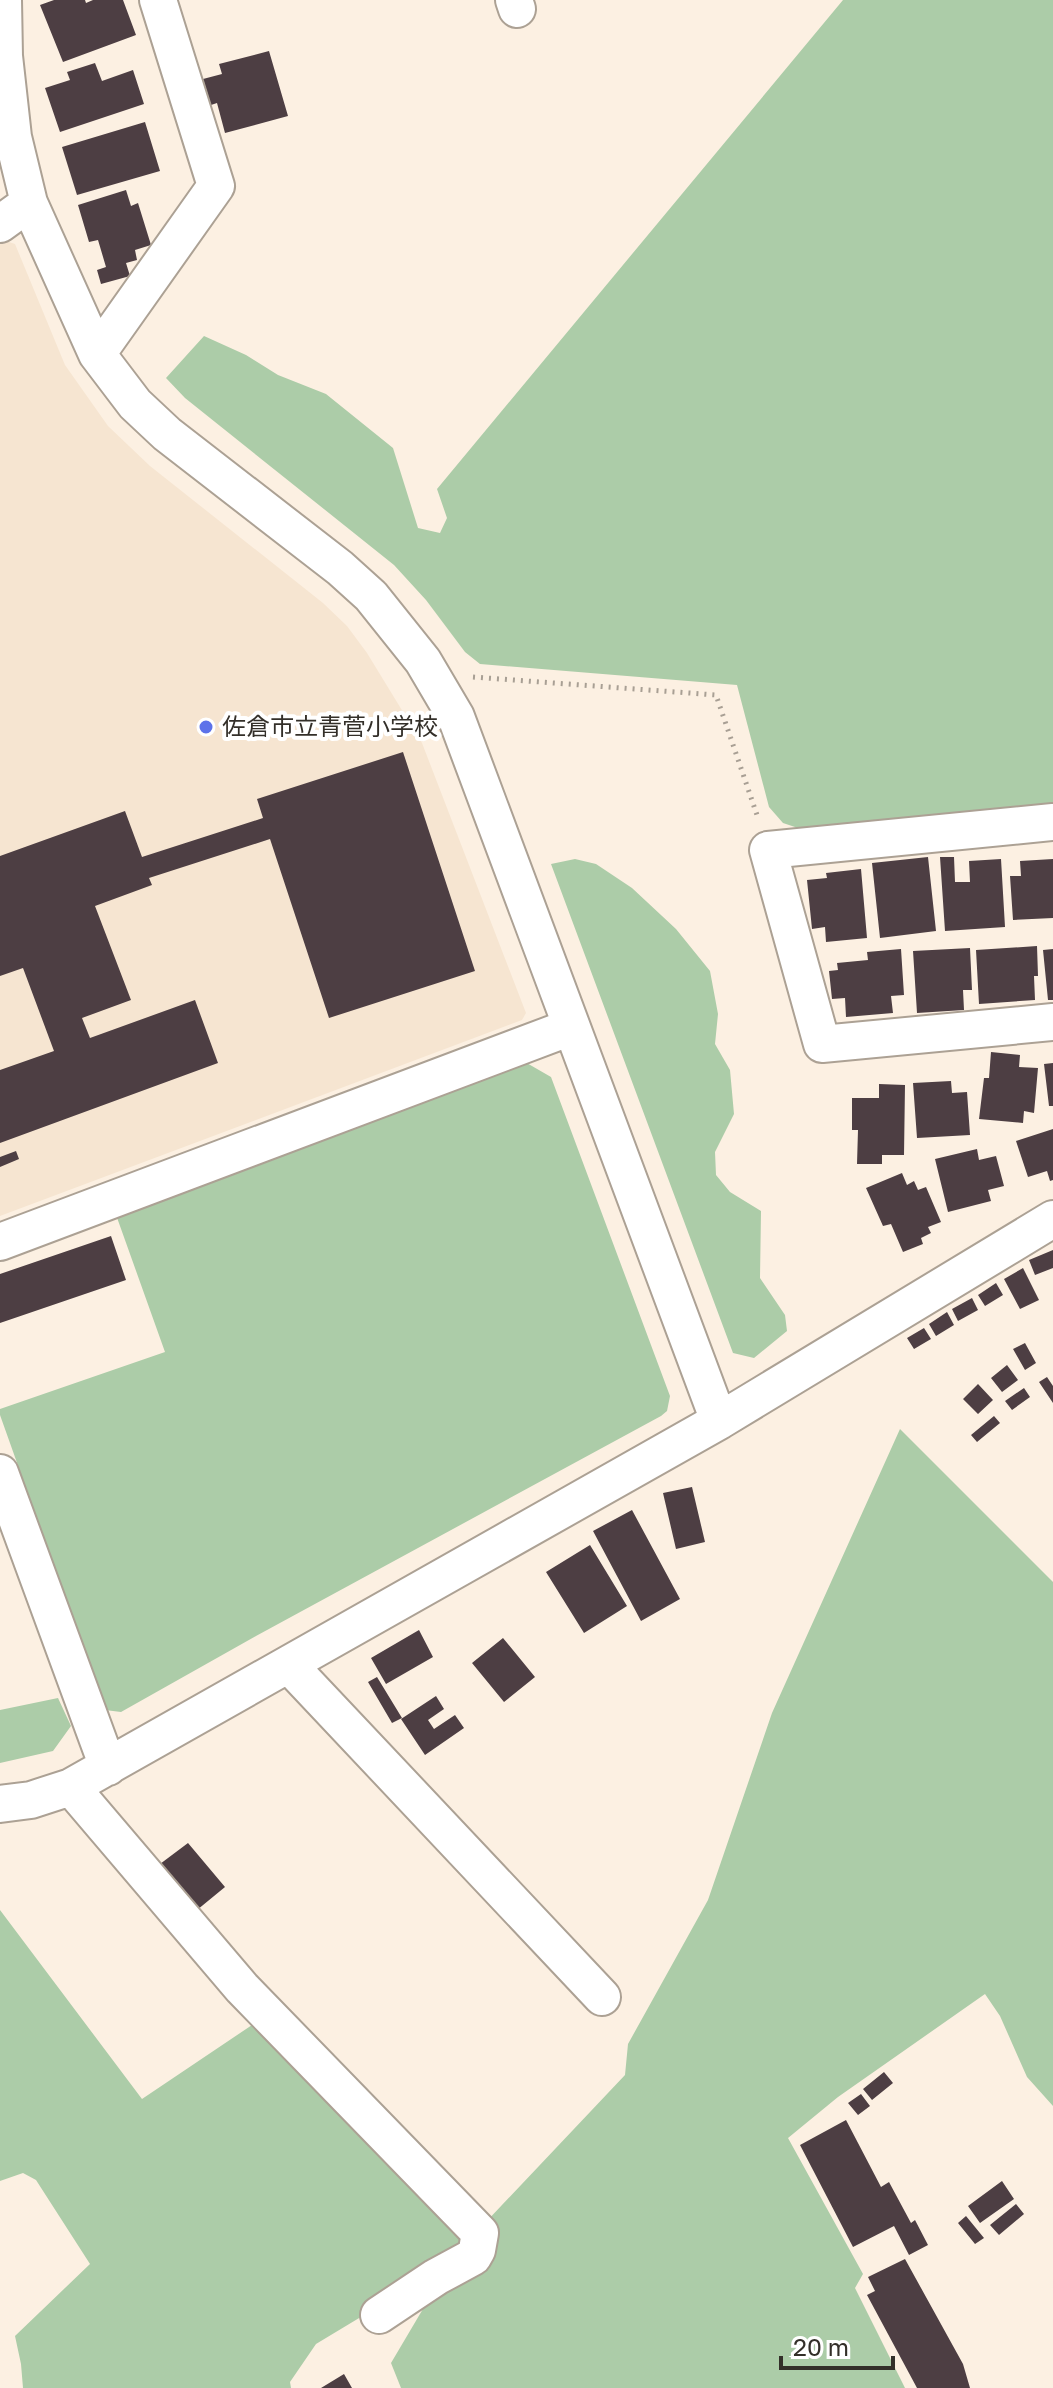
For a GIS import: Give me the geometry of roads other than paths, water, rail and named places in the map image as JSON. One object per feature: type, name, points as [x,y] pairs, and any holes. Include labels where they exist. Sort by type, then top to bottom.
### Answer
[{"type":"street","points":[[3,0],[4,56],[13,137],[29,203],[97,354],[135,404],[167,434],[340,568],[371,596],[423,661],[456,717],[719,1421]]},
{"type":"street","points":[[97,354],[216,186],[158,0]]},
{"type":"street","points":[[0,224],[29,203]]},
{"type":"street","points":[[1053,822],[768,850],[822,1044],[1053,1022]]},
{"type":"street","points":[[0,1242],[571,1027]]},
{"type":"street","points":[[0,1804],[31,1800],[71,1787],[108,1767],[719,1421],[1053,1219]]},
{"type":"street","points":[[0,1473],[108,1767]]},
{"type":"street","points":[[289,1665],[602,1997]]},
{"type":"street","points":[[71,1787],[242,1988],[480,2233],[481,2239],[473,2257],[436,2277],[379,2315]]},
{"type":"place","name":"佐倉市立青菅小学校","points":[[206,727]]}]
